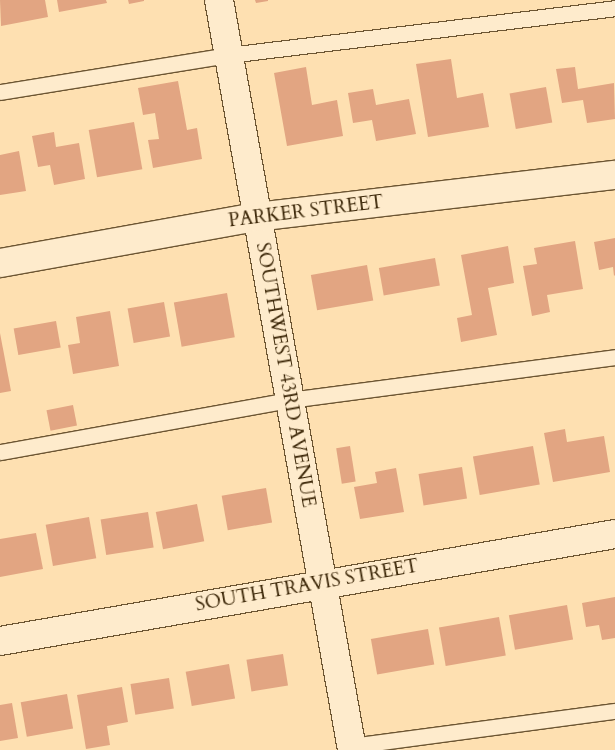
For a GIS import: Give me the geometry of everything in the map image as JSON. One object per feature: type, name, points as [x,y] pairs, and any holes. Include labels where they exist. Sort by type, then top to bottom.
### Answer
[{"type":"street","name":"SOUTHWEST 43RD AVENUE","points":[[219,0],[352,748]]},
{"type":"street","name":"PARKER STREET","points":[[0,263],[256,216],[615,174]]},
{"type":"street","name":"SOUTH TRAVIS STREET","points":[[0,641],[322,583],[615,534]]},
{"type":"lane","points":[[0,92],[228,56],[615,8]]},
{"type":"lane","points":[[0,452],[289,400],[615,357]]},
{"type":"lane","points":[[352,748],[615,711]]},
{"type":"building","points":[[0,0],[45,0],[48,17],[1,26]]},
{"type":"building","points":[[57,0],[106,0],[107,3],[59,12]]},
{"type":"building","points":[[128,0],[144,0],[144,1],[129,4]]},
{"type":"building","points":[[255,0],[268,0],[268,1],[256,3]]},
{"type":"building","points":[[451,59],[457,98],[483,93],[489,127],[428,137],[416,64]]},
{"type":"building","points":[[306,67],[312,105],[337,100],[343,136],[287,146],[274,73]]},
{"type":"building","points":[[575,67],[578,89],[614,83],[615,119],[587,123],[583,100],[562,103],[556,69]]},
{"type":"building","points":[[178,81],[187,130],[197,128],[202,159],[153,168],[148,140],[159,139],[155,113],[143,115],[138,88]]},
{"type":"building","points":[[546,87],[552,122],[516,129],[510,93]]},
{"type":"building","points":[[373,89],[376,105],[409,99],[416,134],[376,141],[372,120],[353,123],[348,93]]},
{"type":"building","points":[[134,122],[142,169],[97,177],[89,130]]},
{"type":"building","points":[[54,132],[56,147],[79,143],[85,179],[54,185],[50,165],[38,167],[32,136]]},
{"type":"building","points":[[19,151],[26,191],[0,195],[0,155]]},
{"type":"building","points":[[615,238],[614,276],[613,267],[599,270],[594,242]]},
{"type":"building","points":[[575,241],[583,289],[547,295],[550,312],[532,316],[523,266],[537,264],[534,248]]},
{"type":"building","points":[[508,246],[514,283],[488,288],[497,335],[461,342],[457,318],[472,315],[461,255]]},
{"type":"building","points":[[435,258],[440,286],[384,295],[379,268]]},
{"type":"building","points":[[367,265],[373,300],[317,310],[311,275]]},
{"type":"building","points":[[227,293],[235,337],[182,347],[174,302]]},
{"type":"building","points":[[164,302],[170,336],[134,343],[128,308]]},
{"type":"building","points":[[110,311],[119,366],[73,374],[68,345],[80,343],[76,317]]},
{"type":"building","points":[[56,321],[61,348],[18,355],[14,328]]},
{"type":"building","points":[[0,333],[11,391],[0,393]]},
{"type":"building","points":[[73,405],[77,426],[51,431],[46,410]]},
{"type":"building","points":[[565,429],[567,442],[604,436],[610,472],[553,482],[544,433]]},
{"type":"building","points":[[350,446],[356,482],[342,484],[336,448]]},
{"type":"building","points":[[533,446],[540,484],[480,495],[473,457]]},
{"type":"building","points":[[462,467],[467,499],[424,505],[419,474]]},
{"type":"building","points":[[396,468],[404,512],[360,519],[354,487],[377,483],[375,472]]},
{"type":"building","points":[[266,488],[272,522],[228,530],[222,496]]},
{"type":"building","points":[[197,504],[204,541],[163,549],[156,512]]},
{"type":"building","points":[[148,512],[154,548],[106,555],[101,520]]},
{"type":"building","points":[[89,517],[96,558],[53,566],[46,525]]},
{"type":"building","points":[[36,533],[43,569],[0,577],[0,539]]},
{"type":"building","points":[[615,597],[615,638],[602,640],[599,625],[586,627],[582,603]]},
{"type":"building","points":[[567,605],[573,639],[515,650],[509,615]]},
{"type":"building","points":[[499,617],[506,655],[446,666],[439,628]]},
{"type":"building","points":[[428,629],[434,664],[377,675],[371,639]]},
{"type":"building","points":[[283,654],[288,686],[251,691],[246,660]]},
{"type":"building","points":[[229,664],[235,698],[192,706],[186,672]]},
{"type":"building","points":[[169,678],[174,709],[135,715],[130,684]]},
{"type":"building","points":[[122,687],[128,722],[107,726],[110,745],[86,749],[77,695]]},
{"type":"building","points":[[67,694],[73,728],[27,737],[21,702]]},
{"type":"building","points":[[12,703],[18,738],[0,741],[0,705]]}]
